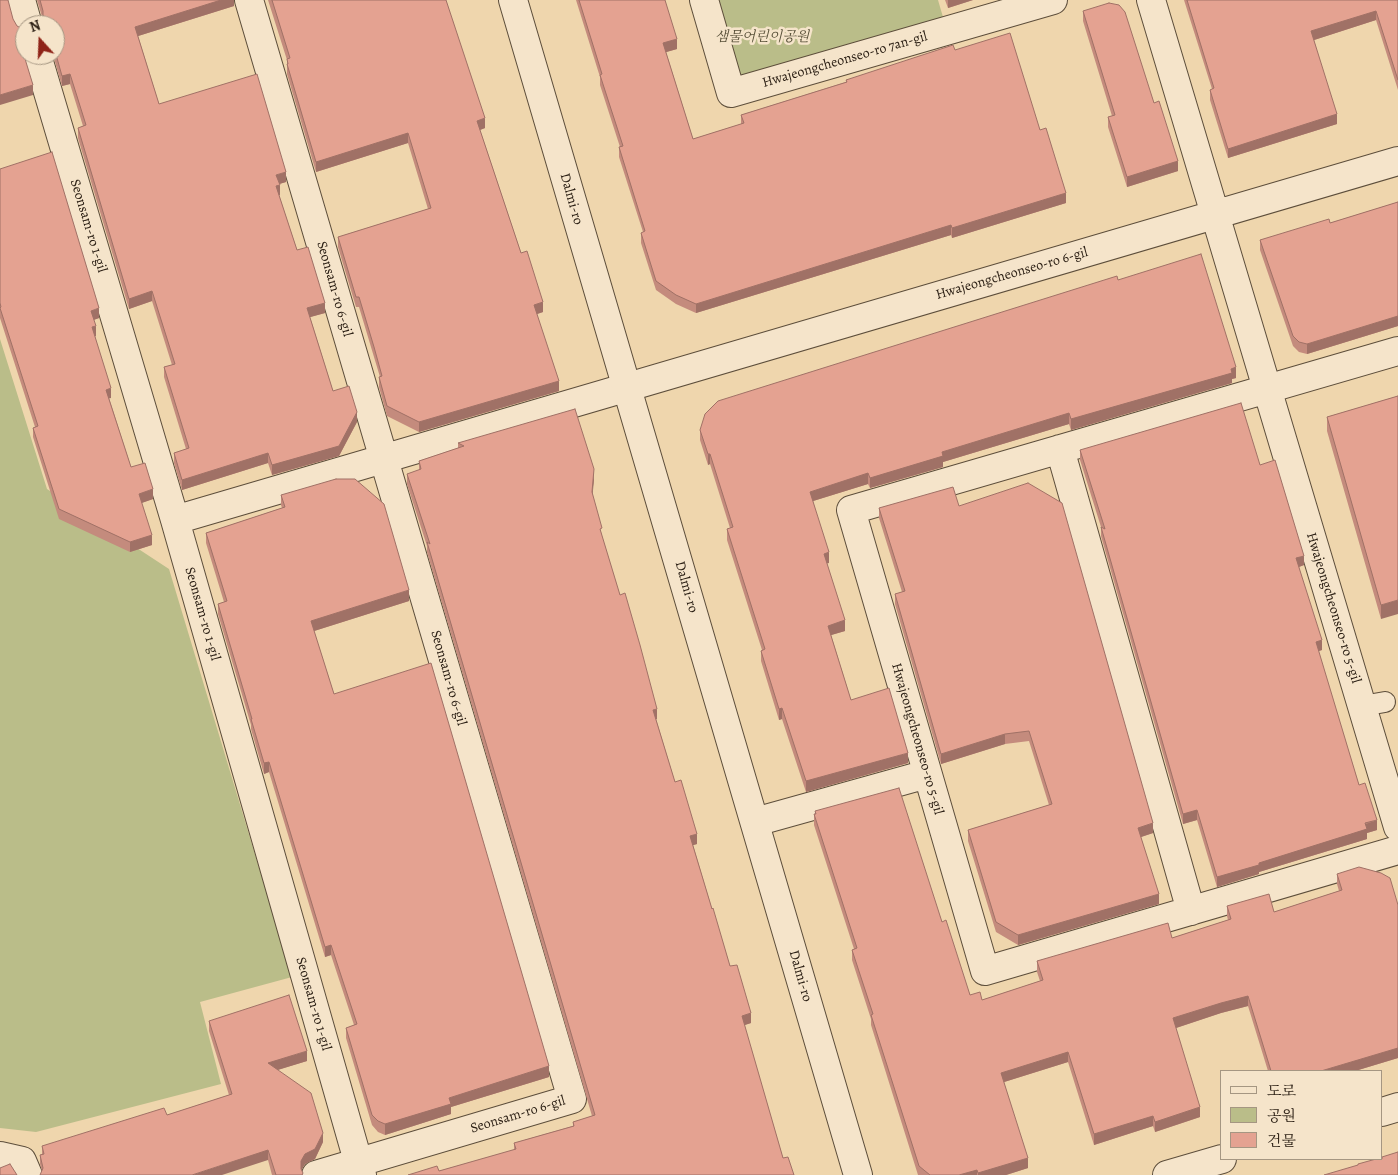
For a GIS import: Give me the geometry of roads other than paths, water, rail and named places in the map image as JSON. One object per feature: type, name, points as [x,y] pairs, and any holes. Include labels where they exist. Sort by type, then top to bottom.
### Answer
[{"type":"street","points":[[21,0],[25,15]]},
{"type":"street","name":"Seonsam-ro 6-gil","points":[[249,0],[572,1099],[360,1169],[316,1175]]},
{"type":"street","name":"Dalmi-ro","points":[[513,0],[858,1175]]},
{"type":"street","name":"Hwajeongcheonseo-ro 7an-gil","points":[[704,0],[731,93],[1053,0]]},
{"type":"street","points":[[1151,0],[1267,389]]},
{"type":"street","name":"Seonsam-ro 1-gil","points":[[40,65],[175,520],[360,1169]]},
{"type":"street","name":"Hwajeongcheonseo-ro 6-gil","points":[[175,520],[1398,161]]},
{"type":"street","name":"Hwajeongcheonseo-ro 5-gil","points":[[1398,351],[851,510],[985,971],[1398,850]]},
{"type":"street","name":"Hwajeongcheonseo-ro 5-gil","points":[[1267,389],[1374,704],[1398,827]]},
{"type":"street","points":[[1060,449],[1190,911]]},
{"type":"street","points":[[754,822],[927,774]]},
{"type":"street","points":[[1383,1112],[1398,1107]]},
{"type":"street","points":[[0,1156],[22,1161],[28,1175]]},
{"type":"street","points":[[1167,1175],[1220,1160]]},
{"type":"park label","name":"샘물어린이공원","points":[[762,38]]}]
